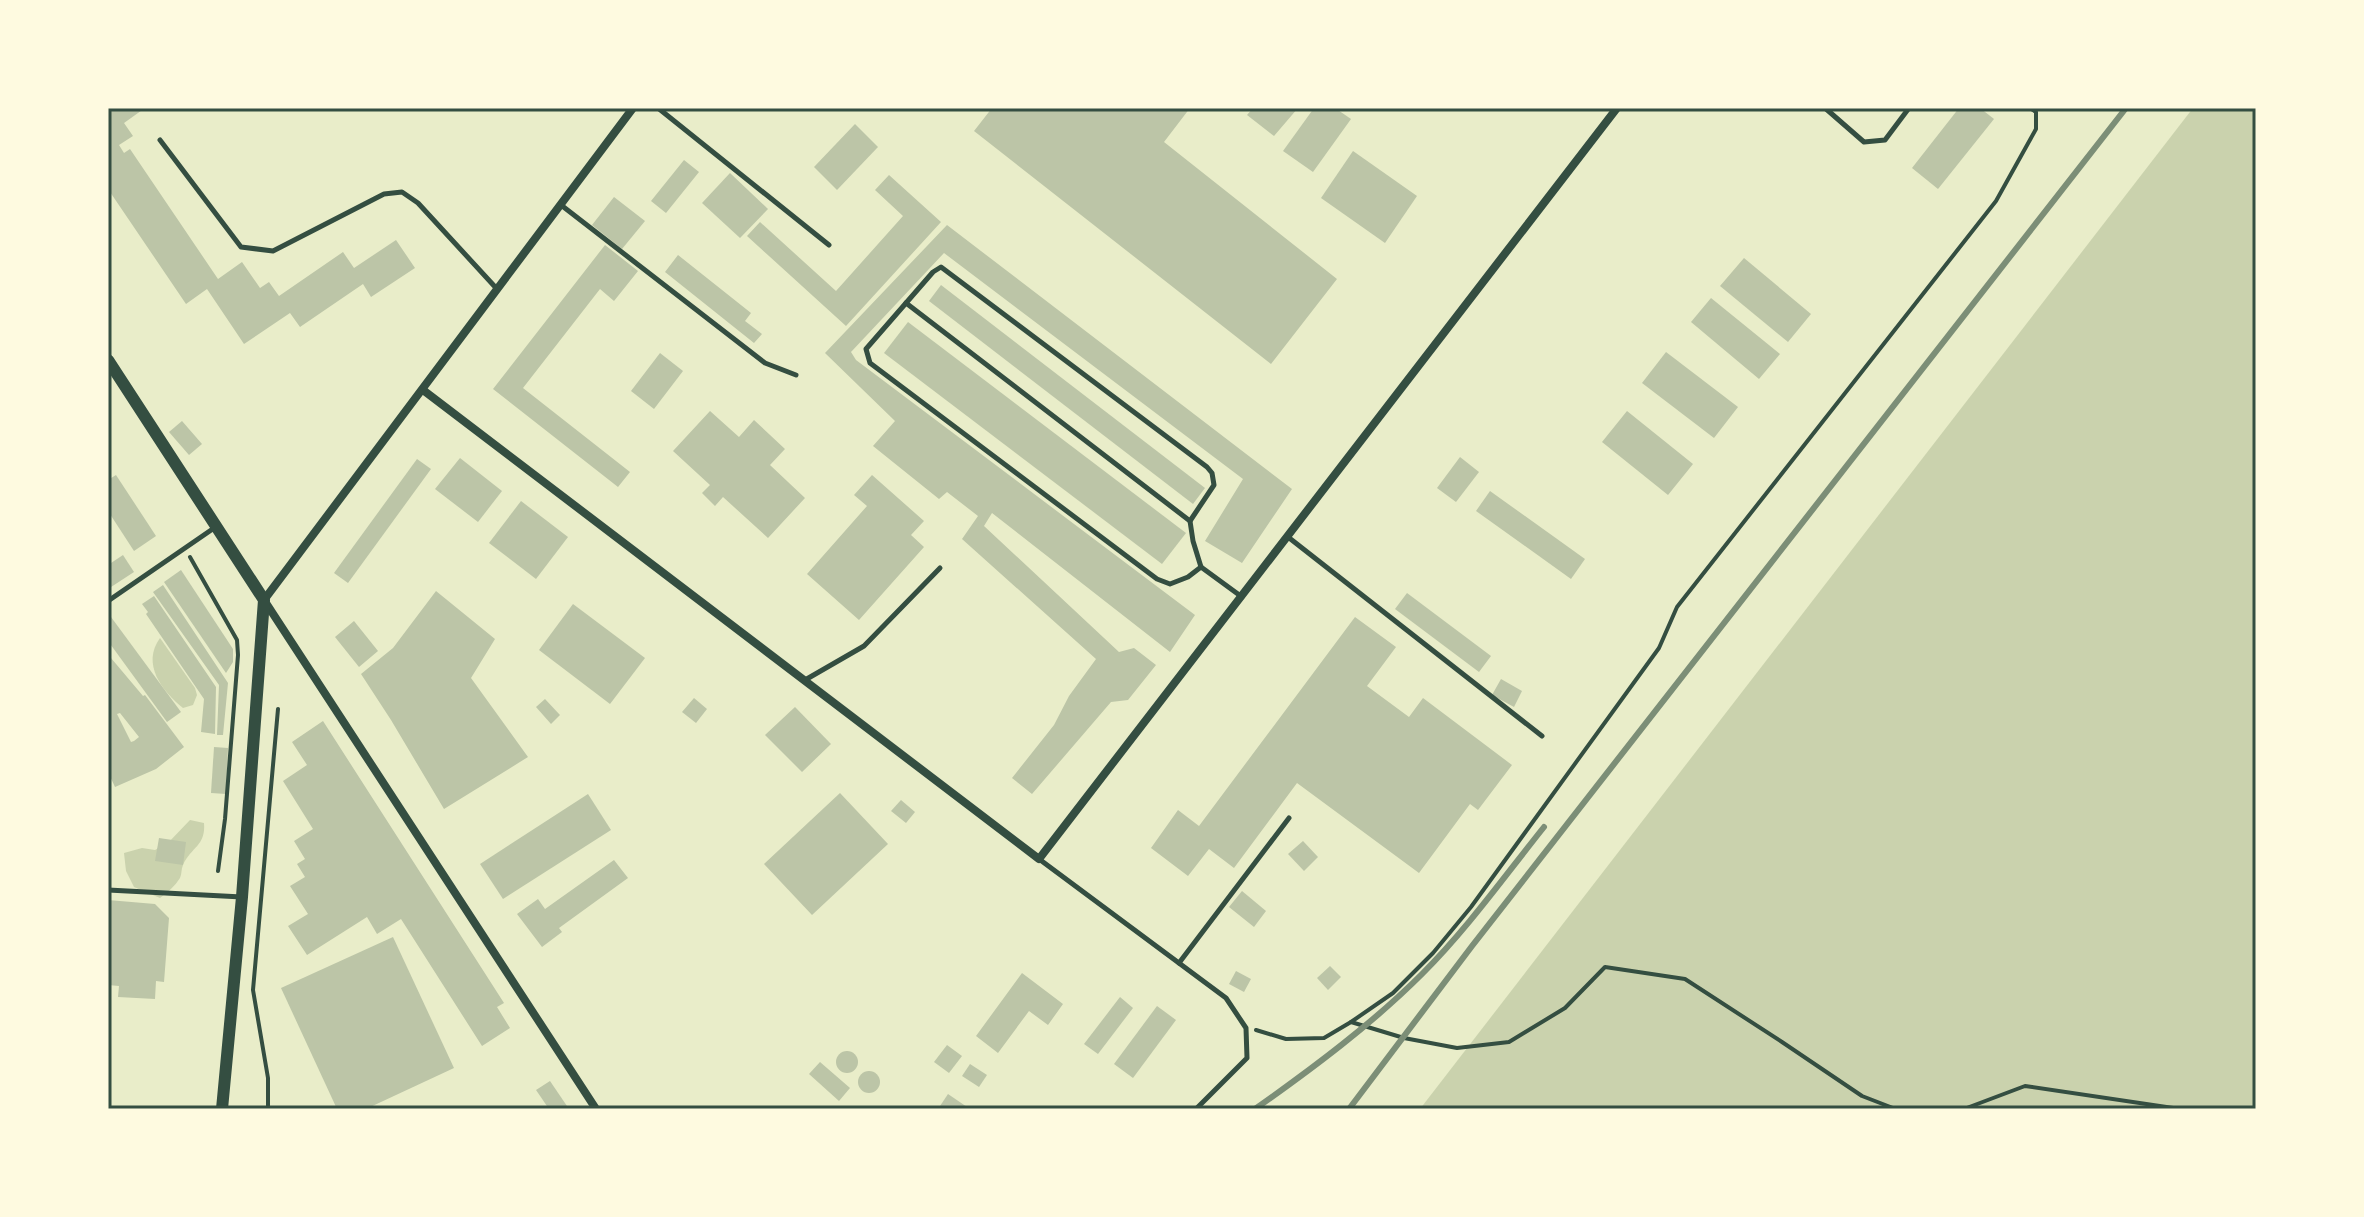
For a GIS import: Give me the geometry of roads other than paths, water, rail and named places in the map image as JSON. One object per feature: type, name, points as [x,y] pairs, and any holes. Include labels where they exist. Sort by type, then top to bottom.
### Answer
[{"type":"street","points":[[222,1109],[242,897],[264,600],[633,108]]},
{"type":"street","points":[[423,390],[1039,859],[1617,108]]},
{"type":"street","points":[[108,360],[596,1109]]},
{"type":"lane","points":[[658,108],[829,245]]},
{"type":"lane","points":[[1825,108],[1864,142],[1872,142],[1885,140],[1909,108]]},
{"type":"lane","points":[[160,140],[241,247],[273,251],[384,194],[402,192],[418,203],[497,289]]},
{"type":"lane","points":[[561,205],[765,363],[796,375]]},
{"type":"lane","points":[[1201,567],[1188,577],[1170,584],[1157,579],[870,363],[866,349],[933,272],[941,267],[949,272],[1212,473],[1214,485],[1190,521],[1193,541],[1201,567],[1242,597]]},
{"type":"lane","points":[[906,303],[1190,521]]},
{"type":"lane","points":[[108,601],[218,526]]},
{"type":"lane","points":[[1288,537],[1542,736]]},
{"type":"lane","points":[[804,681],[864,646],[940,568]]},
{"type":"lane","points":[[1179,963],[1289,818]]},
{"type":"lane","points":[[1039,859],[1226,998],[1246,1028],[1247,1058],[1196,1109]]},
{"type":"lane","points":[[108,890],[242,897]]},
{"type":"railway","points":[[1349,1109],[1472,946],[2126,108]]},
{"type":"railway","points":[[1255,1109],[1342,1045],[1422,974],[1470,921],[1544,827]]}]
